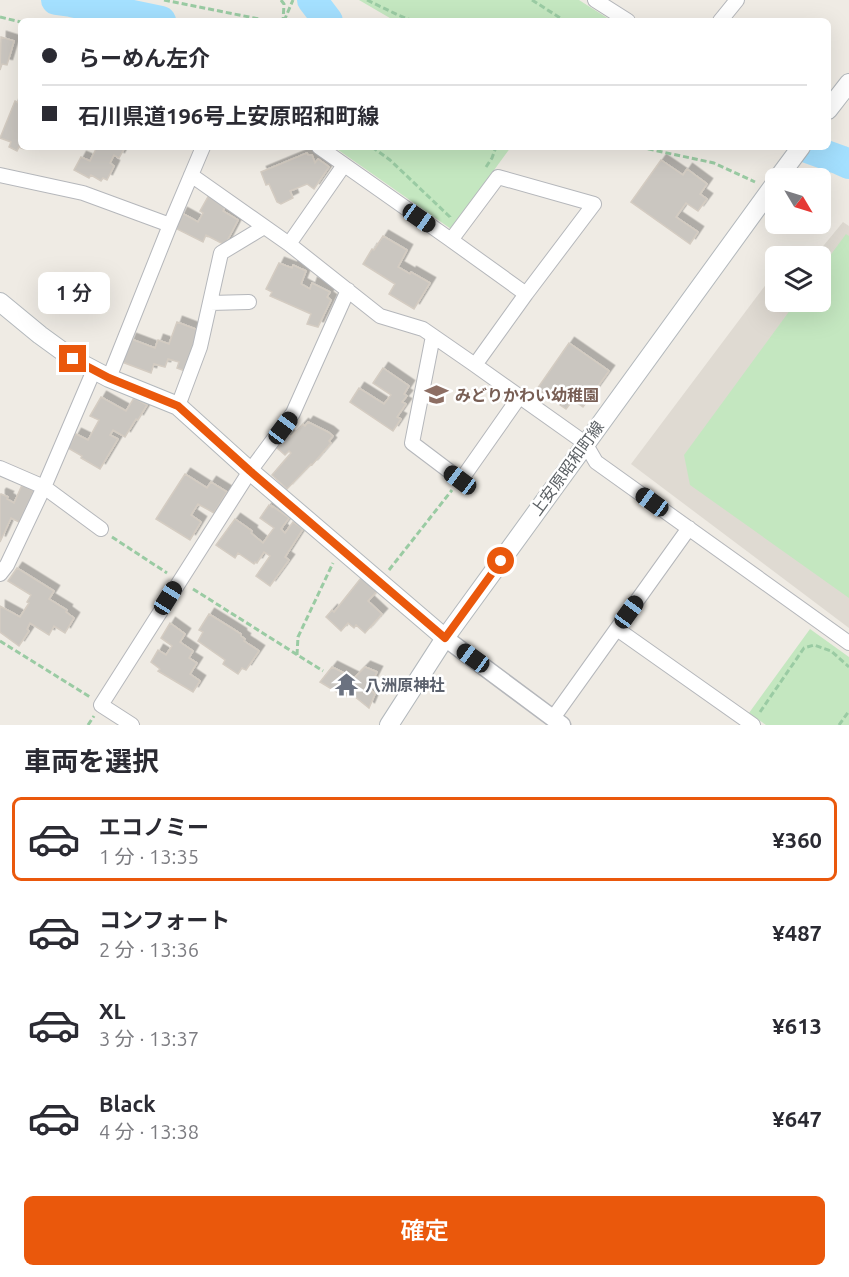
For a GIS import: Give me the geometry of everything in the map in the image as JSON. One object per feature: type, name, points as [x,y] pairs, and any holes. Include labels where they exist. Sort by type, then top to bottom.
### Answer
[{"type":"main road","points":[[831,104],[849,83]]},
{"type":"main road","name":"上安原昭和町線","points":[[785,168],[799,150]]},
{"type":"main road","name":"上安原昭和町線","points":[[389,725],[445,638],[765,195]]},
{"type":"main road","points":[[0,302],[73,359],[102,374],[178,406],[250,471],[445,638]]},
{"type":"street","points":[[595,0],[623,18]]},
{"type":"street","points":[[722,18],[737,0]]},
{"type":"street","points":[[0,574],[102,374],[202,150]]},
{"type":"street","points":[[323,150],[526,294]]},
{"type":"street","points":[[289,244],[344,165]]},
{"type":"street","points":[[0,175],[83,193],[170,225]]},
{"type":"street","points":[[191,176],[289,244],[380,316],[423,329],[520,396],[585,443],[596,462],[849,643]]},
{"type":"street","points":[[451,240],[498,177],[594,204],[475,365]]},
{"type":"street","points":[[178,406],[200,347],[221,253],[264,227]]},
{"type":"street","points":[[132,725],[101,705],[250,471],[293,413],[348,291]]},
{"type":"street","points":[[210,303],[249,302]]},
{"type":"street","points":[[433,336],[412,443],[460,480],[520,396]]},
{"type":"street","points":[[0,468],[44,487],[101,529]]},
{"type":"street","points":[[445,638],[557,721],[617,629],[689,528]]},
{"type":"street","points":[[617,629],[752,725]]},
{"type":"path","points":[[164,0],[254,18]]},
{"type":"path","points":[[281,0],[284,4],[284,18]]},
{"type":"path","points":[[367,0],[406,18]]},
{"type":"path","points":[[532,0],[560,18]]},
{"type":"path","points":[[285,18],[292,1]]},
{"type":"path","points":[[0,17],[18,21]]},
{"type":"path","points":[[376,150],[390,160],[450,217],[451,240]]},
{"type":"path","points":[[653,150],[714,163],[765,180]]},
{"type":"path","points":[[379,582],[460,480]]},
{"type":"path","points":[[101,529],[323,671]]},
{"type":"path","points":[[297,655],[298,637],[340,548]]},
{"type":"path","points":[[0,641],[101,705]]},
{"type":"path","points":[[752,725],[804,648],[814,645],[831,651],[849,667]]},
{"type":"path","points":[[839,725],[849,711]]},
{"type":"shaded area","points":[[843,222],[849,226],[849,628],[631,464],[765,286],[765,312],[831,312],[831,246],[823,246]]},
{"type":"green space","points":[[359,0],[579,0],[607,18],[390,18]]},
{"type":"green space","points":[[338,150],[509,150],[451,229]]},
{"type":"green space","points":[[846,234],[849,236],[849,598],[690,485],[684,455],[789,312],[831,312],[831,254]]},
{"type":"green space","points":[[810,629],[849,657],[849,725],[766,725],[749,713]]},
{"type":"building","points":[[1,37],[14,41],[7,65],[2,64],[0,70]]},
{"type":"building","points":[[15,101],[18,103],[17,151],[9,147],[11,142],[0,138]]},
{"type":"building","points":[[96,150],[123,150],[119,158],[114,155],[110,163],[114,166],[107,180],[103,178],[101,181],[91,175],[89,178],[74,170],[81,157],[90,161]]},
{"type":"building","points":[[307,153],[312,155],[315,163],[318,159],[329,167],[314,189],[307,184],[290,191],[293,198],[281,204],[277,202],[261,172]]},
{"type":"building","points":[[661,160],[683,175],[687,169],[707,184],[700,194],[707,199],[698,211],[686,203],[676,217],[698,232],[690,244],[631,202]]},
{"type":"building","points":[[209,195],[226,205],[223,211],[238,220],[225,245],[206,235],[203,242],[175,228],[182,213],[198,222],[203,213],[200,211]]},
{"type":"building","points":[[383,236],[407,250],[398,267],[430,283],[414,309],[389,294],[395,284],[363,264]]},
{"type":"building","points":[[279,263],[292,268],[293,265],[306,271],[301,284],[310,289],[312,283],[330,292],[327,297],[331,300],[318,327],[307,324],[311,314],[270,296],[272,292],[266,289]]},
{"type":"building","points":[[177,322],[198,330],[185,371],[177,368],[179,362],[168,359],[165,367],[154,364],[151,373],[122,362],[131,339],[155,348],[158,340],[169,344]]},
{"type":"building","points":[[569,343],[609,371],[583,407],[573,400],[566,409],[537,389]]},
{"type":"building","points":[[383,368],[409,386],[404,394],[407,396],[402,402],[406,404],[397,417],[401,419],[393,431],[350,402],[359,388],[384,404],[391,395],[373,383]]},
{"type":"building","points":[[101,397],[126,411],[134,398],[147,405],[125,437],[113,430],[110,435],[118,439],[100,469],[68,448],[76,434],[88,440],[99,420],[90,416]]},
{"type":"building","points":[[308,422],[333,436],[329,441],[331,443],[287,489],[272,475],[291,453],[289,451],[285,455],[277,448],[288,435],[291,437],[303,424],[305,426]]},
{"type":"building","points":[[185,474],[207,488],[211,482],[227,492],[214,513],[198,504],[191,515],[201,522],[190,540],[156,519]]},
{"type":"building","points":[[22,485],[34,491],[19,522],[11,518],[0,542],[0,495],[8,497],[7,499],[14,503]]},
{"type":"building","points":[[269,505],[289,518],[281,529],[285,533],[293,522],[303,529],[285,557],[289,560],[270,586],[256,576],[270,556],[264,552],[254,564],[238,553],[235,558],[216,545],[235,519],[252,531],[251,533],[263,543],[274,528],[260,518]]},
{"type":"building","points":[[269,505],[289,518],[281,529],[285,533],[293,522],[303,529],[285,557],[289,560],[270,586],[256,576],[270,556],[264,552],[254,564],[238,553],[235,558],[216,545],[235,519],[252,531],[251,533],[263,543],[274,528],[260,518]]},
{"type":"building","points":[[17,568],[54,591],[49,599],[67,610],[66,612],[74,618],[65,633],[54,626],[49,635],[30,623],[27,629],[29,631],[19,646],[0,632],[0,606],[20,617],[29,603],[27,602],[31,595],[8,581]]},
{"type":"building","points":[[361,578],[377,591],[368,601],[382,614],[365,633],[356,625],[354,628],[348,623],[341,631],[326,617],[332,610],[334,612]]},
{"type":"building","points":[[209,614],[241,634],[244,641],[259,651],[246,670],[242,668],[238,674],[223,664],[225,660],[198,641],[203,632],[199,630]]},
{"type":"building","points":[[170,623],[185,634],[180,642],[193,651],[189,658],[197,663],[190,674],[200,681],[193,692],[158,671],[160,669],[151,662],[158,650],[166,655],[172,646],[161,638]]},
{"type":"building","name":"八洲原神社","points":[[332,667],[354,678],[365,667],[377,672],[369,688],[375,694],[369,708],[349,692],[345,697],[320,682]]},
{"type":"waterway","points":[[56,0],[147,18]]},
{"type":"waterway","points":[[312,0],[326,18]]},
{"type":"waterway","points":[[812,150],[849,164]]},
{"type":"place","name":"みどりかわい幼稚園","points":[[437,395]]},
{"type":"place","name":"八洲原神社","points":[[347,685]]},
{"type":"route","points":[[73,359],[109,378],[178,406],[250,471],[445,638],[501,561]]}]
